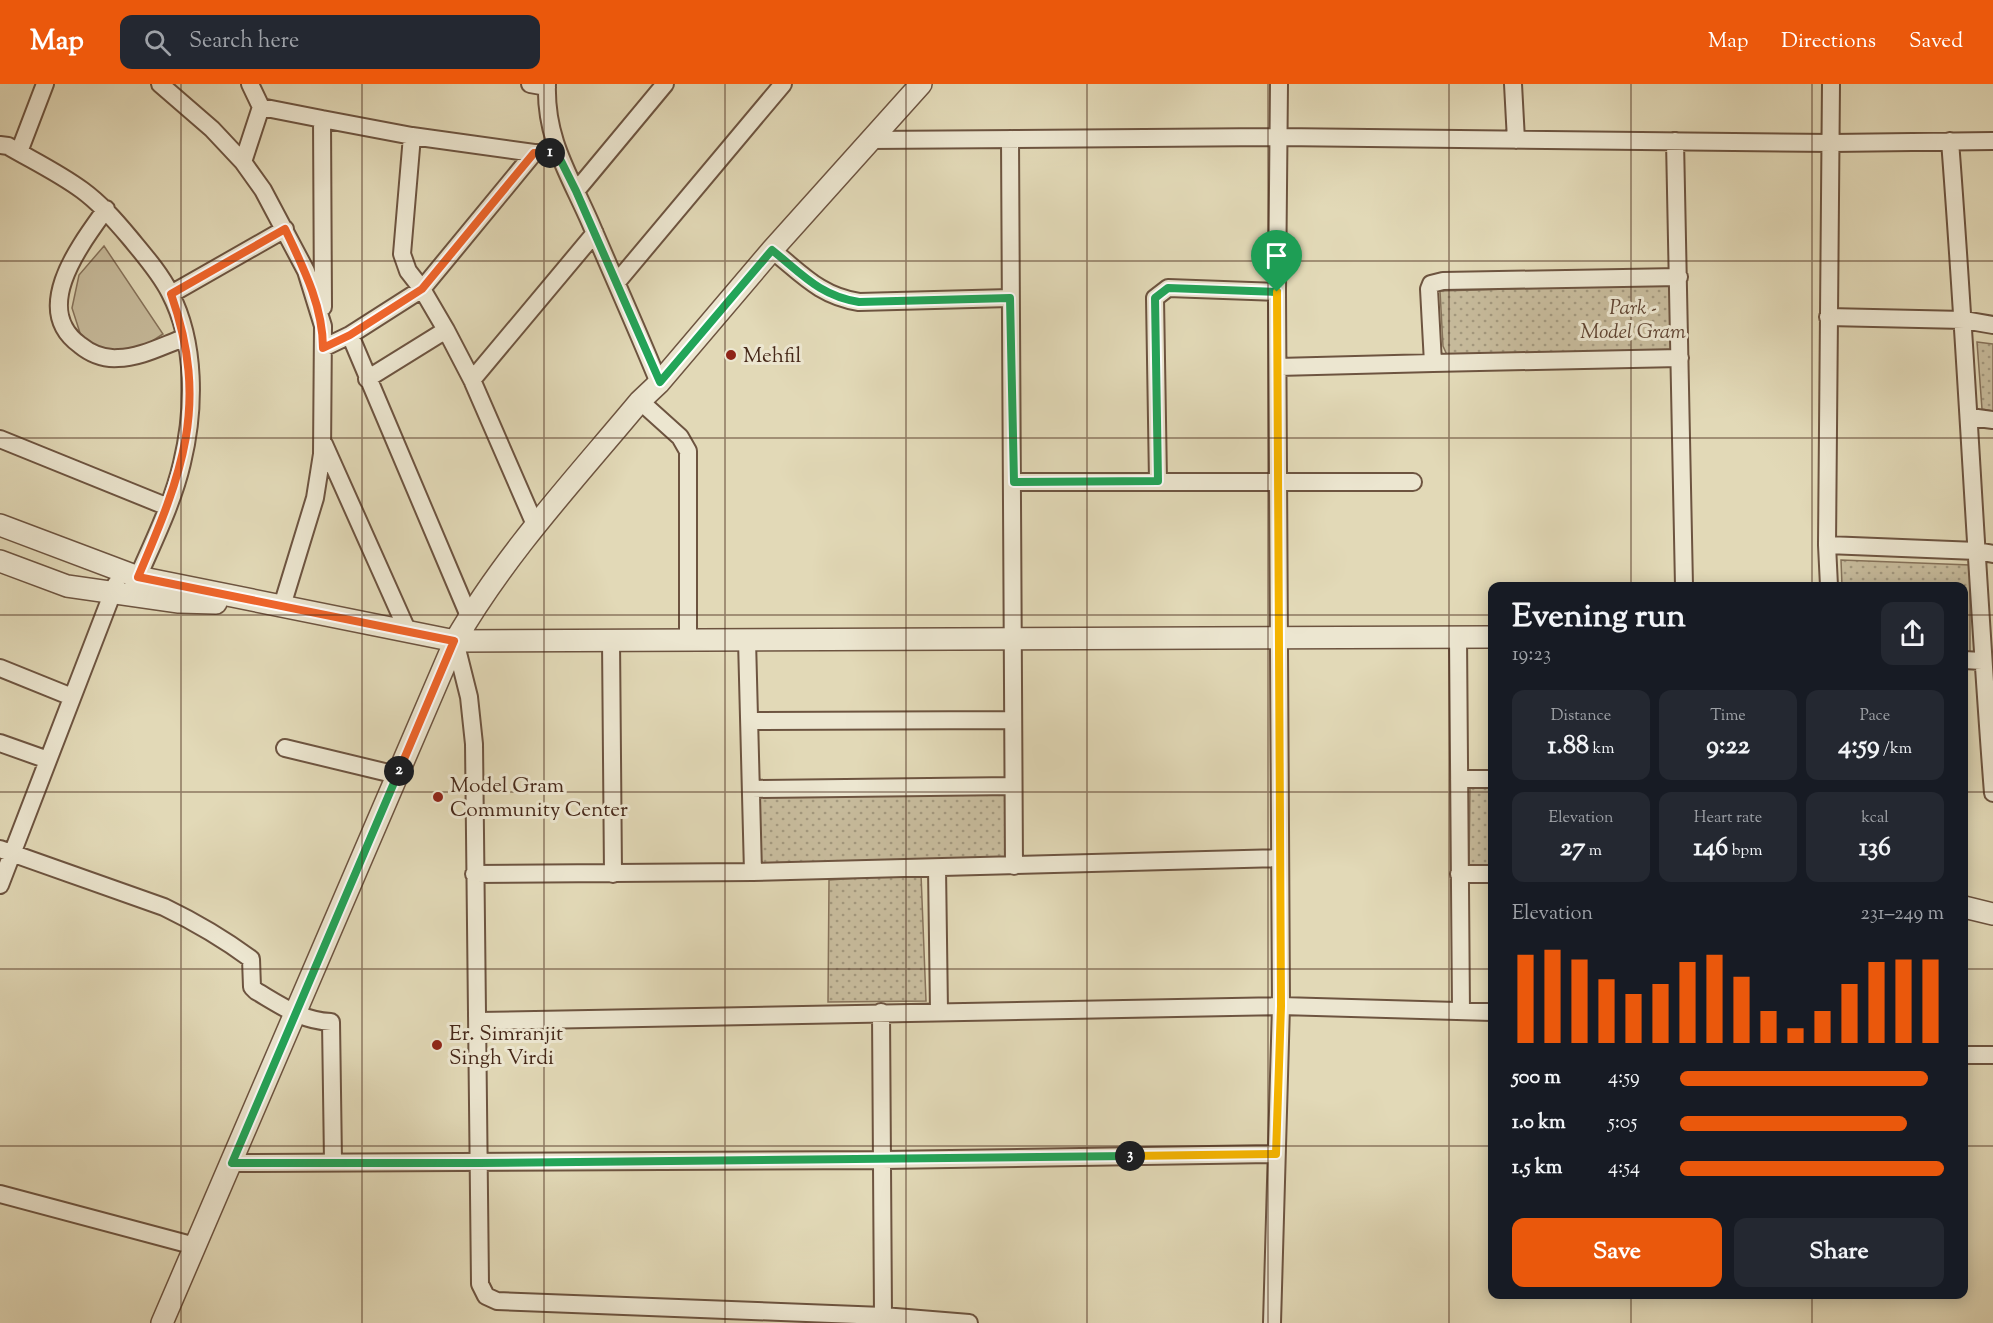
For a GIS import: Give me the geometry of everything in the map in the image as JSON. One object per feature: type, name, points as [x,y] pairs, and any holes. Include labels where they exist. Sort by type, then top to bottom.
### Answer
[{"type":"street","points":[[243,162],[261,107],[250,84]]},
{"type":"street","points":[[576,191],[665,84]]},
{"type":"street","points":[[617,282],[783,84]]},
{"type":"street","points":[[1272,1323],[1281,1006],[1278,858],[1279,84]]},
{"type":"street","points":[[1513,84],[1516,140]]},
{"type":"street","points":[[1829,582],[1828,317],[1831,84]]},
{"type":"street","points":[[19,153],[40,85]]},
{"type":"street","points":[[164,85],[243,162],[263,190],[306,272],[323,326]]},
{"type":"street","points":[[541,85],[557,153],[595,233],[660,382]]},
{"type":"street","points":[[162,1323],[454,641],[469,616],[536,527],[640,401],[660,382],[917,85]]},
{"type":"street","points":[[261,107],[412,136],[534,153],[557,153]]},
{"type":"street","points":[[282,606],[315,498],[322,441],[322,119]]},
{"type":"street","points":[[412,136],[402,254],[408,271],[422,289],[472,380],[536,527]]},
{"type":"street","points":[[869,140],[1279,136],[1832,143],[1993,141]]},
{"type":"street","points":[[1010,140],[1010,298],[1014,482],[1012,637],[1014,866]]},
{"type":"street","points":[[1675,141],[1684,582]]},
{"type":"street","points":[[1950,141],[1970,417],[1985,553],[1982,661],[1993,793]]},
{"type":"street","points":[[0,145],[19,153],[81,189],[106,209],[156,270],[171,294],[184,338],[190,375],[189,421],[182,464],[168,507],[130,574],[112,594],[48,760],[6,852],[0,885]]},
{"type":"street","points":[[323,348],[350,335],[422,289],[534,153]]},
{"type":"street","points":[[106,209],[68,266],[62,284],[59,301],[62,320],[68,335],[88,351],[102,357],[118,358],[132,356],[184,338]]},
{"type":"street","points":[[171,294],[285,229]]},
{"type":"street","points":[[472,380],[595,233]]},
{"type":"street","points":[[772,250],[827,294],[840,299],[859,302],[1010,298]]},
{"type":"street","points":[[1433,363],[1429,289],[1436,281],[1678,276]]},
{"type":"street","points":[[1158,481],[1155,298],[1168,288],[1277,292]]},
{"type":"street","points":[[1828,317],[1964,320],[1993,325]]},
{"type":"street","points":[[367,378],[446,330]]},
{"type":"street","points":[[350,335],[469,616]]},
{"type":"street","points":[[1278,367],[1680,358]]},
{"type":"street","points":[[640,401],[680,437],[688,451],[688,640]]},
{"type":"street","points":[[1970,417],[1993,420]]},
{"type":"street","points":[[0,439],[168,507]]},
{"type":"street","points":[[322,441],[408,632]]},
{"type":"street","points":[[1014,482],[1413,482]]},
{"type":"street","points":[[0,525],[130,574],[454,641],[1012,637],[1488,637]]},
{"type":"street","points":[[1827,545],[1985,553]]},
{"type":"street","points":[[0,561],[67,586],[112,594],[179,602],[215,603],[249,600]]},
{"type":"street","points":[[1458,638],[1461,1011]]},
{"type":"street","points":[[611,640],[613,874]]},
{"type":"street","points":[[747,640],[753,872]]},
{"type":"street","points":[[454,641],[469,697],[474,744],[480,1284],[486,1296],[497,1301],[883,1316],[969,1323]]},
{"type":"street","points":[[1968,660],[1982,661]]},
{"type":"street","points":[[0,669],[72,697]]},
{"type":"street","points":[[749,721],[1012,720]]},
{"type":"street","points":[[0,743],[48,760]]},
{"type":"street","points":[[285,748],[397,775]]},
{"type":"street","points":[[1459,779],[1488,779]]},
{"type":"street","points":[[752,789],[1013,786]]},
{"type":"street","points":[[6,852],[164,907],[188,919],[252,959],[252,987],[296,1014],[311,1020],[331,1022],[333,1161]]},
{"type":"street","points":[[474,874],[753,872],[1278,858]]},
{"type":"street","points":[[937,868],[939,1011]]},
{"type":"street","points":[[1460,874],[1488,874]]},
{"type":"street","points":[[1968,908],[1993,914]]},
{"type":"street","points":[[478,1021],[1281,1006],[1488,1012]]},
{"type":"street","points":[[881,1012],[883,1316]]},
{"type":"street","points":[[1968,1055],[1993,1055]]},
{"type":"street","points":[[232,1163],[882,1160],[1276,1154]]},
{"type":"street","points":[[0,1194],[195,1246]]},
{"type":"green space","points":[[104,246],[163,334],[137,351],[100,350],[81,336],[72,308],[79,275]]},
{"type":"green space","name":"Park - Model Gram","points":[[1676,284],[1676,351],[1447,355],[1443,346],[1440,291]]},
{"type":"green space","points":[[1977,342],[1993,344],[1993,411],[1982,409]]},
{"type":"green space","points":[[1841,560],[1970,565],[1970,664],[1968,664],[1968,582],[1842,582]]},
{"type":"green space","points":[[1470,786],[1488,786],[1488,867],[1469,868]]},
{"type":"green space","points":[[1007,787],[1008,862],[758,868],[758,797]]},
{"type":"green space","points":[[921,874],[926,1001],[828,1002],[829,880]]},
{"type":"place","name":"Mehfil","points":[[731,355]]},
{"type":"place","name":"Model Gram Community Center","points":[[438,797]]},
{"type":"place","name":"Er. Simranjit Singh Virdi","points":[[437,1045]]},
{"type":"route","points":[[534,153],[557,153],[617,282],[660,382],[772,250],[827,294],[840,299],[859,302],[1010,298],[1014,482],[1158,481],[1155,298],[1162,290],[1168,288],[1277,292],[1278,858],[1281,1006],[1276,1154],[882,1160],[232,1163],[454,641],[138,577],[168,507],[182,464],[189,421],[190,375],[187,352],[181,323],[171,294],[285,229],[306,272],[323,326],[323,348],[350,335],[422,289],[534,153]]}]
